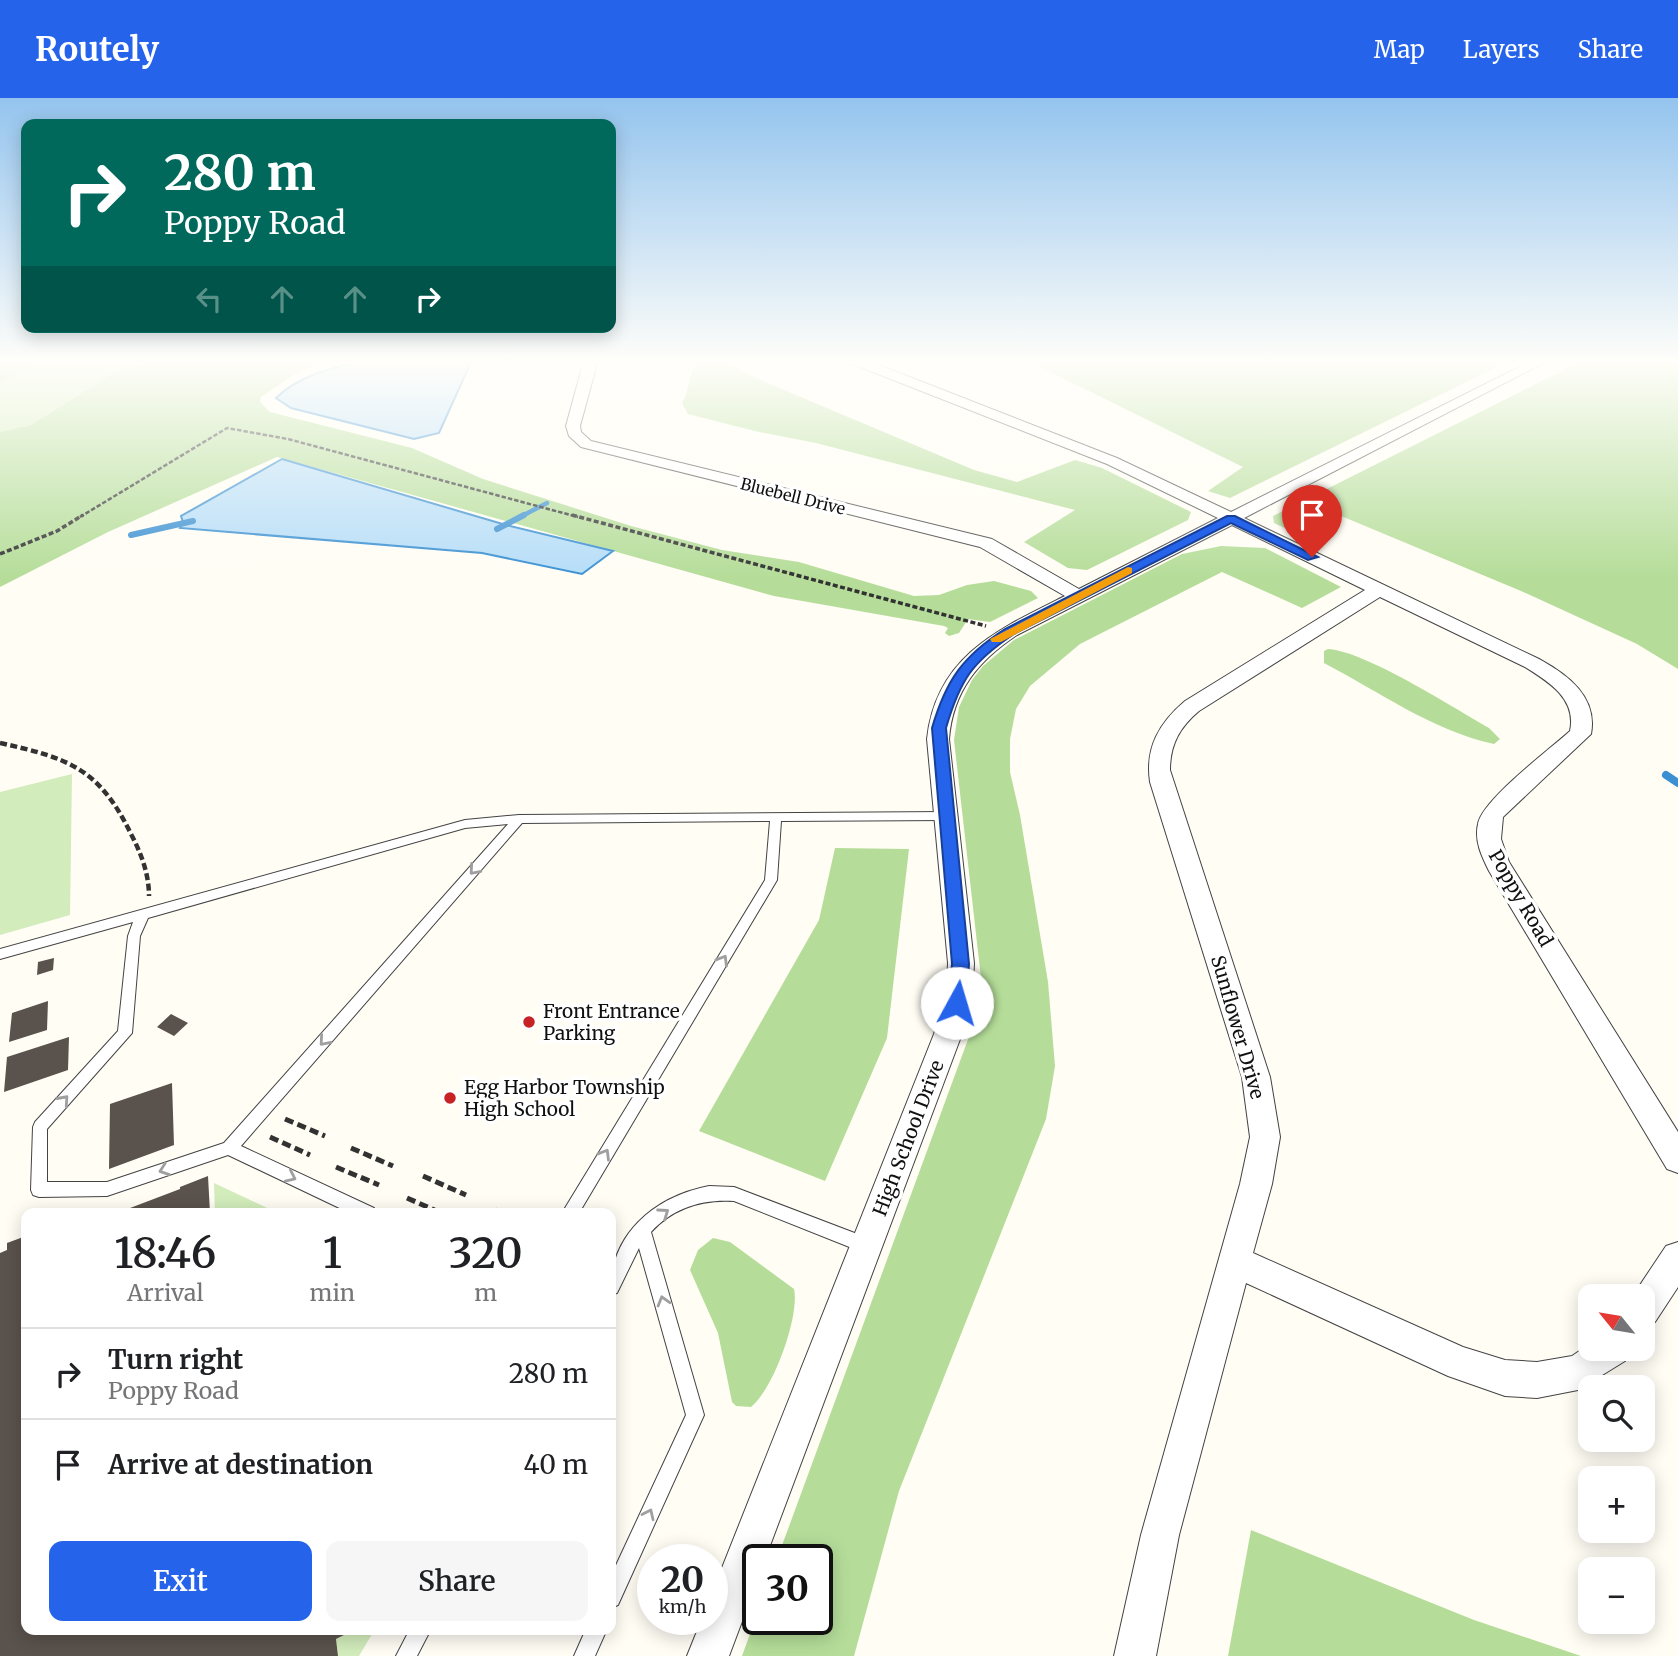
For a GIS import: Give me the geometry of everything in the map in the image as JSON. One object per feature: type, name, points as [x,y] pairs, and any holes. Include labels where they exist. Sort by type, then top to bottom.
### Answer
[{"type":"street","name":"Bluebell Drive","points":[[574,433],[586,444],[986,544],[1018,559],[1079,596]]},
{"type":"street","name":"Poppy Road","points":[[1041,433],[1112,461],[1532,663],[1559,681],[1577,701],[1583,722],[1580,734],[1494,812],[1490,819],[1489,841],[1498,865],[1678,1159]]},
{"type":"street","name":"High School Drive","points":[[708,1656],[948,1034],[961,985],[939,728],[945,703],[954,683],[968,664],[999,638],[1399,433]]},
{"type":"street","name":"Sunflower Drive","points":[[1135,1656],[1157,1548],[1262,1160],[1265,1137],[1256,1077],[1161,782],[1158,764],[1161,748],[1168,729],[1192,706],[1378,590]]},
{"type":"street","points":[[1656,1291],[1678,1258]]},
{"type":"street","points":[[1234,1261],[1460,1364],[1505,1378],[1537,1380],[1578,1373],[1594,1362]]},
{"type":"lane","points":[[0,954],[465,824],[519,819],[946,816]]},
{"type":"lane","points":[[573,1208],[771,880],[776,817]]},
{"type":"lane","points":[[143,913],[134,936],[125,1033],[40,1127],[39,1189],[107,1189],[229,1148],[519,819]]},
{"type":"lane","points":[[229,1148],[357,1208]]},
{"type":"lane","points":[[616,1278],[642,1230],[688,1197],[721,1192],[734,1194],[867,1246]]},
{"type":"lane","points":[[616,1587],[695,1415],[642,1230]]},
{"type":"lane","points":[[406,1656],[418,1635]]},
{"type":"lane","points":[[584,1656],[594,1635]]},
{"type":"path","points":[[0,554],[57,531],[219,433]]},
{"type":"path","points":[[253,433],[288,439],[988,626]]},
{"type":"path","points":[[0,743],[52,754],[89,772],[105,787],[123,814],[142,858],[150,894],[143,913]]},
{"type":"path","points":[[285,1119],[325,1136]]},
{"type":"path","points":[[270,1137],[310,1155]]},
{"type":"path","points":[[352,1148],[393,1166]]},
{"type":"path","points":[[336,1167],[379,1185]]},
{"type":"path","points":[[422,1176],[466,1195]]},
{"type":"path","points":[[407,1198],[430,1208]]},
{"type":"green space","points":[[0,433],[352,433],[412,448],[483,479],[631,526],[722,550],[799,562],[914,596],[939,595],[967,585],[994,581],[1031,591],[1038,598],[990,622],[968,619],[959,633],[949,636],[945,633],[948,628],[944,626],[774,596],[277,457],[108,532],[0,587]]},
{"type":"green space","points":[[763,433],[885,433],[974,470],[1017,482],[1075,460],[1102,468],[1191,512],[1188,520],[1087,570],[1068,568],[1024,542],[1075,510],[816,443]]},
{"type":"green space","points":[[1173,433],[1363,433],[1230,498],[1208,491],[1243,467]]},
{"type":"green space","points":[[1439,433],[1678,433],[1678,669],[1637,644],[1521,591],[1334,513],[1295,533],[1274,523],[1273,516]]},
{"type":"green space","points":[[1221,546],[1265,548],[1341,587],[1302,608],[1222,572],[1080,644],[1030,686],[1016,709],[1010,739],[1010,772],[1020,815],[1048,982],[1055,1066],[1046,1119],[899,1491],[854,1656],[742,1656],[750,1635],[833,1635],[833,1544],[783,1544],[970,1034],[981,978],[954,740],[959,707],[972,680],[983,666],[1014,640],[1182,554]]},
{"type":"green space","points":[[1328,649],[1364,659],[1409,682],[1489,728],[1500,739],[1494,744],[1471,738],[1406,709],[1324,663],[1324,651]]},
{"type":"green space","points":[[72,774],[70,915],[0,935],[0,792]]},
{"type":"green space","points":[[835,848],[909,849],[887,1038],[825,1181],[699,1131],[819,920]]},
{"type":"green space","points":[[214,1183],[267,1208],[215,1208]]},
{"type":"green space","points":[[713,1238],[730,1242],[794,1289],[793,1316],[783,1352],[768,1385],[751,1407],[736,1406],[732,1402],[718,1333],[690,1270],[698,1250]]},
{"type":"green space","points":[[1251,1530],[1474,1620],[1581,1656],[1228,1656]]},
{"type":"green space","points":[[344,1635],[371,1635],[359,1656],[338,1656],[336,1639]]},
{"type":"water","points":[[389,433],[439,433],[439,433],[414,439]]},
{"type":"water","points":[[282,459],[506,525],[613,551],[582,574],[482,553],[180,528],[183,522],[181,516]]},
{"type":"building","points":[[54,958],[53,970],[37,975],[38,962]]},
{"type":"building","points":[[48,1001],[47,1030],[9,1042],[12,1013]]},
{"type":"building","points":[[171,1014],[188,1023],[174,1036],[157,1027]]},
{"type":"building","points":[[69,1037],[68,1070],[4,1092],[7,1057]]},
{"type":"building","points":[[172,1083],[174,1145],[109,1169],[110,1104]]},
{"type":"building","points":[[208,1176],[210,1208],[130,1208],[180,1189]]},
{"type":"building","points":[[21,1238],[21,1635],[344,1635],[336,1639],[338,1656],[0,1656],[0,1253],[7,1250],[7,1243]]},
{"type":"waterway","points":[[520,517],[547,503]]},
{"type":"waterway","points":[[497,529],[524,515]]},
{"type":"waterway","points":[[131,535],[193,521]]},
{"type":"waterway","points":[[1666,775],[1678,783]]},
{"type":"slow traffic","points":[[997,639],[1128,571]]},
{"type":"place","name":"Front Entrance Parking","points":[[529,1022]]},
{"type":"place","name":"Egg Harbor Township High School","points":[[450,1098]]},
{"type":"route","points":[[957,1003],[961,985],[961,964],[939,728],[949,693],[968,664],[988,645],[1010,631],[1231,518],[1312,557]]}]
